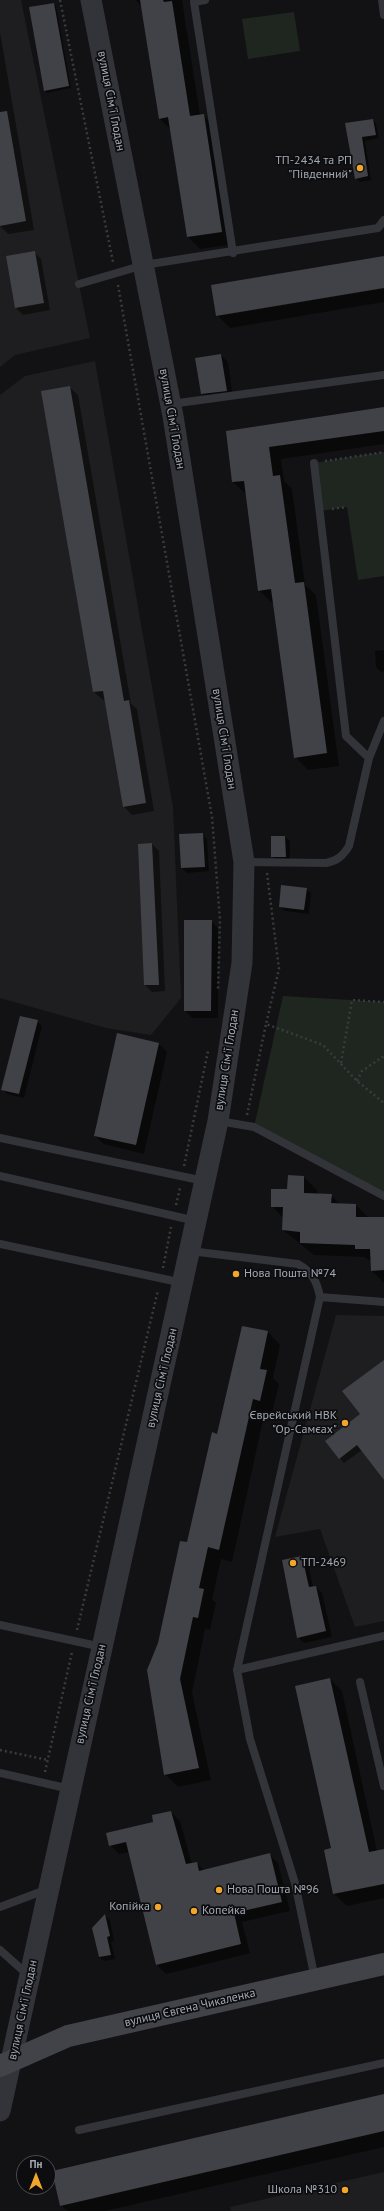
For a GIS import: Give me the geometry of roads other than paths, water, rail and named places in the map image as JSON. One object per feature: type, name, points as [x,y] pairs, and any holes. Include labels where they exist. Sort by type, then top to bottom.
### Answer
[{"type":"main road","name":"вулиця Євгена Чикаленка","points":[[6,2063],[68,2036],[384,1964]]},
{"type":"street","name":"вулиця Сім'ї Глодан","points":[[0,2111],[6,2063],[30,1977],[70,1789],[218,1121],[242,963],[244,862],[170,404],[91,0]]},
{"type":"lane","points":[[205,0],[194,2],[233,252]]},
{"type":"lane","points":[[382,0],[384,15]]},
{"type":"lane","points":[[79,284],[144,265],[378,228],[384,220]]},
{"type":"lane","points":[[170,404],[384,375]]},
{"type":"lane","points":[[314,463],[346,736],[369,758]]},
{"type":"lane","points":[[244,862],[326,863],[333,861],[345,853],[349,846],[369,758],[384,720]]},
{"type":"lane","points":[[218,1121],[254,1127],[384,1196]]},
{"type":"lane","points":[[0,1138],[205,1181]]},
{"type":"lane","points":[[0,1176],[196,1222]]},
{"type":"lane","points":[[0,1244],[183,1283]]},
{"type":"lane","points":[[190,1251],[298,1264],[307,1269],[314,1278],[320,1297],[237,1670],[250,1739],[295,1883],[315,1979]]},
{"type":"lane","points":[[320,1297],[384,1302]]},
{"type":"lane","points":[[0,1625],[102,1647]]},
{"type":"lane","points":[[237,1670],[384,1636]]},
{"type":"lane","points":[[360,1682],[384,1786]]},
{"type":"lane","points":[[0,1773],[70,1789]]},
{"type":"lane","points":[[0,1907],[49,1888]]},
{"type":"lane","points":[[0,1950],[30,1977]]},
{"type":"lane","points":[[79,2130],[384,2063]]},
{"type":"place","name":"ТП-2434 та РП \"Південний\"","points":[[360,168]]},
{"type":"place","name":"Нова Пошта №74","points":[[236,1274]]},
{"type":"place","name":"Єврейський НВК \"Ор-Самєах\"","points":[[345,1423]]},
{"type":"place","name":"ТП-2469","points":[[293,1563]]},
{"type":"place","name":"Нова Пошта №96","points":[[219,1890]]},
{"type":"place","name":"Копійка","points":[[158,1907]]},
{"type":"place","name":"Копейка","points":[[194,1911]]},
{"type":"place","name":"Школа №310","points":[[345,2190]]}]
